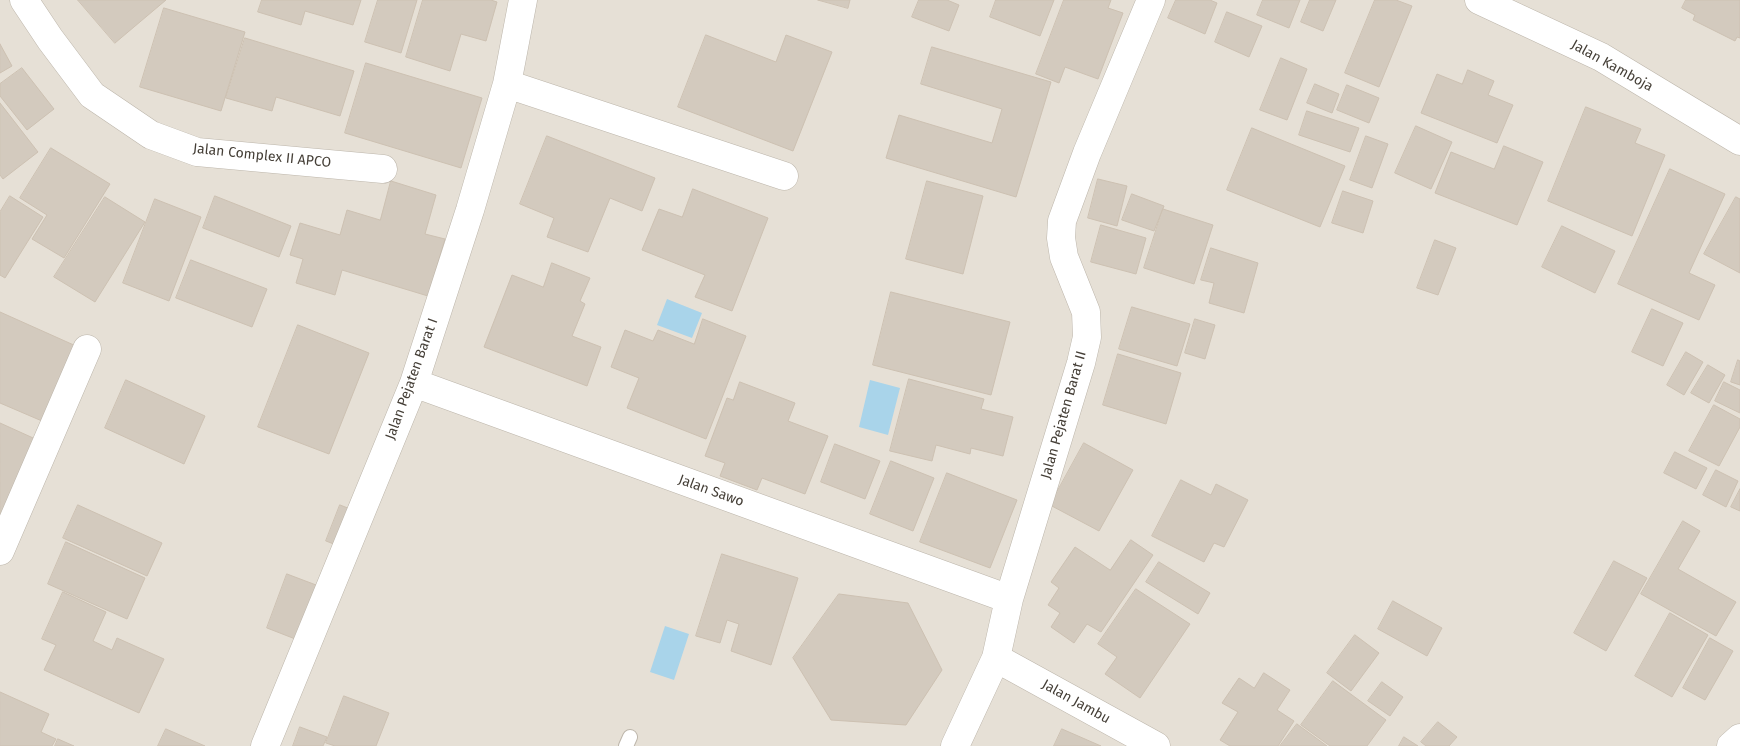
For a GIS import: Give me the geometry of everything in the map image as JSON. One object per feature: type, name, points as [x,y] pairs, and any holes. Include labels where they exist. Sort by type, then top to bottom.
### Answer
[{"type":"street","name":"Jalan Complex II APCO","points":[[24,0],[50,39],[92,95],[151,136],[197,152],[383,169]]},
{"type":"street","name":"Jalan Pejaten Barat I","points":[[265,746],[414,383],[470,210],[507,84],[523,0]]},
{"type":"street","name":"Jalan Pejaten Barat II","points":[[955,746],[996,658],[1009,599],[1081,363],[1087,337],[1086,312],[1064,257],[1061,238],[1062,222],[1087,152],[1151,0]]},
{"type":"street","name":"Jalan Kamboja","points":[[1480,0],[1601,57],[1740,141]]},
{"type":"street","points":[[507,84],[784,176]]},
{"type":"street","points":[[0,551],[87,349]]},
{"type":"street","name":"Jalan Sawo","points":[[414,383],[1009,599]]},
{"type":"street","name":"Jalan Jambu","points":[[996,658],[1156,746]]},
{"type":"street","points":[[1731,746],[1740,738]]},
{"type":"shaded area","points":[[0,0],[1740,0],[1740,746],[0,746]]},
{"type":"water","points":[[667,299],[702,313],[692,338],[657,325]]},
{"type":"water","points":[[870,380],[900,388],[888,435],[859,427]]},
{"type":"water","points":[[665,626],[689,634],[674,680],[650,672]]},
{"type":"building","points":[[78,0],[166,0],[115,43]]},
{"type":"building","points":[[262,0],[361,0],[353,25],[305,11],[301,25],[258,12]]},
{"type":"building","points":[[378,0],[417,0],[401,53],[365,42]]},
{"type":"building","points":[[423,0],[491,0],[497,2],[486,41],[461,34],[450,71],[406,57]]},
{"type":"building","points":[[818,0],[850,0],[848,8]]},
{"type":"building","points":[[919,0],[947,0],[959,5],[949,31],[912,17]]},
{"type":"building","points":[[996,0],[1054,0],[1040,36],[990,17]]},
{"type":"building","points":[[1064,0],[1111,0],[1108,8],[1123,13],[1098,79],[1065,67],[1059,83],[1036,74]]},
{"type":"building","points":[[1176,0],[1210,0],[1217,3],[1205,34],[1168,18]]},
{"type":"building","points":[[1263,0],[1300,0],[1289,28],[1257,15]]},
{"type":"building","points":[[1310,0],[1336,0],[1323,31],[1301,22]]},
{"type":"building","points":[[1375,0],[1396,0],[1412,6],[1379,87],[1345,73]]},
{"type":"building","points":[[1686,0],[1740,0],[1740,38],[1737,37],[1735,41],[1693,20],[1695,15],[1682,8]]},
{"type":"building","points":[[164,8],[245,32],[221,111],[140,87]]},
{"type":"building","points":[[1227,12],[1262,26],[1249,57],[1215,42]]},
{"type":"building","points":[[706,35],[776,62],[786,35],[832,52],[793,151],[678,107]]},
{"type":"building","points":[[245,38],[354,71],[340,116],[276,97],[272,111],[226,98]]},
{"type":"building","points":[[0,44],[12,66],[0,73]]},
{"type":"building","points":[[932,47],[1051,82],[1016,197],[886,158],[899,115],[992,143],[1002,109],[921,84]]},
{"type":"building","points":[[1281,58],[1307,69],[1287,120],[1260,110]]},
{"type":"building","points":[[366,63],[482,98],[461,168],[345,133]]},
{"type":"building","points":[[22,68],[54,109],[27,130],[0,96],[0,84]]},
{"type":"building","points":[[1468,70],[1494,81],[1488,95],[1513,105],[1497,143],[1421,113],[1437,74],[1462,84]]},
{"type":"building","points":[[1315,84],[1339,94],[1332,113],[1307,103]]},
{"type":"building","points":[[1347,85],[1379,98],[1369,123],[1337,110]]},
{"type":"building","points":[[0,103],[38,152],[3,179],[0,175]]},
{"type":"building","points":[[1586,107],[1641,129],[1635,143],[1665,155],[1632,236],[1548,201]]},
{"type":"building","points":[[1307,111],[1359,128],[1350,152],[1299,135]]},
{"type":"building","points":[[1416,126],[1452,142],[1431,189],[1395,173]]},
{"type":"building","points":[[1252,128],[1345,166],[1320,227],[1227,190]]},
{"type":"building","points":[[547,136],[655,178],[642,211],[610,198],[588,252],[547,237],[554,218],[520,204]]},
{"type":"building","points":[[1366,136],[1388,144],[1372,188],[1350,180]]},
{"type":"building","points":[[1504,146],[1543,162],[1517,225],[1435,193],[1451,152],[1494,169]]},
{"type":"building","points":[[51,148],[110,184],[64,258],[32,239],[47,215],[20,198]]},
{"type":"building","points":[[1670,169],[1725,194],[1689,273],[1715,285],[1699,320],[1618,284]]},
{"type":"building","points":[[1098,179],[1127,186],[1117,226],[1088,218]]},
{"type":"building","points":[[391,181],[436,195],[425,234],[445,239],[428,296],[342,270],[335,295],[296,283],[303,259],[290,255],[300,223],[340,235],[347,210],[380,220]]},
{"type":"building","points":[[927,181],[983,196],[963,274],[906,259]]},
{"type":"building","points":[[693,189],[768,218],[732,311],[695,297],[705,275],[642,250],[659,209],[682,217]]},
{"type":"building","points":[[1343,191],[1373,201],[1363,233],[1332,223]]},
{"type":"building","points":[[1132,194],[1164,206],[1154,231],[1122,220]]},
{"type":"building","points":[[10,196],[43,217],[5,278],[0,275],[0,212]]},
{"type":"building","points":[[215,196],[291,226],[279,257],[203,228]]},
{"type":"building","points":[[105,197],[145,222],[95,302],[54,277]]},
{"type":"building","points":[[1736,197],[1740,199],[1740,273],[1704,254]]},
{"type":"building","points":[[155,199],[201,217],[169,301],[123,283]]},
{"type":"building","points":[[1163,209],[1213,225],[1194,284],[1144,268]]},
{"type":"building","points":[[1101,225],[1146,238],[1136,274],[1091,262]]},
{"type":"building","points":[[1562,226],[1615,251],[1595,293],[1542,267]]},
{"type":"building","points":[[1435,240],[1456,248],[1438,295],[1417,288]]},
{"type":"building","points":[[1211,248],[1258,263],[1244,313],[1209,303],[1214,283],[1201,280]]},
{"type":"building","points":[[191,260],[267,289],[252,327],[176,298]]},
{"type":"building","points":[[552,263],[590,278],[580,301],[585,304],[572,336],[601,347],[587,386],[484,347],[512,275],[543,287]]},
{"type":"building","points":[[891,292],[1010,322],[991,395],[873,365]]},
{"type":"building","points":[[1132,307],[1190,324],[1177,366],[1119,349]]},
{"type":"building","points":[[1652,309],[1683,323],[1663,366],[1632,352]]},
{"type":"building","points":[[0,312],[76,346],[42,421],[0,403]]},
{"type":"building","points":[[703,319],[746,336],[706,439],[627,408],[639,378],[611,367],[625,330],[653,341],[658,330],[694,344]]},
{"type":"building","points":[[1195,319],[1215,325],[1205,359],[1185,353]]},
{"type":"building","points":[[298,325],[369,353],[329,454],[258,427]]},
{"type":"building","points":[[1686,352],[1703,362],[1684,395],[1667,385]]},
{"type":"building","points":[[1118,354],[1181,373],[1166,424],[1103,405]]},
{"type":"building","points":[[1738,360],[1740,361],[1740,385],[1731,382]]},
{"type":"building","points":[[1708,365],[1725,375],[1709,403],[1691,393]]},
{"type":"building","points":[[909,379],[984,399],[981,409],[1013,417],[1003,456],[971,448],[970,454],[936,445],[932,461],[890,451]]},
{"type":"building","points":[[126,380],[205,416],[184,464],[105,428]]},
{"type":"building","points":[[740,382],[795,403],[788,421],[828,436],[805,494],[762,478],[757,490],[720,476],[725,463],[705,456],[727,398],[733,400]]},
{"type":"building","points":[[1724,382],[1740,390],[1740,413],[1715,401]]},
{"type":"building","points":[[1714,405],[1740,419],[1740,427],[1719,466],[1689,451]]},
{"type":"building","points":[[0,423],[42,442],[0,526]]},
{"type":"building","points":[[1084,443],[1133,470],[1099,531],[1050,505]]},
{"type":"building","points":[[835,444],[880,461],[865,499],[821,482]]},
{"type":"building","points":[[1675,452],[1707,468],[1696,489],[1664,473]]},
{"type":"building","points":[[891,461],[934,478],[913,531],[870,514]]},
{"type":"building","points":[[1716,470],[1738,481],[1726,507],[1703,495]]},
{"type":"building","points":[[947,473],[1017,500],[990,568],[920,542]]},
{"type":"building","points":[[1181,480],[1211,495],[1216,484],[1248,500],[1224,547],[1214,543],[1204,562],[1152,536]]},
{"type":"building","points":[[1740,489],[1740,511],[1731,507]]},
{"type":"building","points":[[78,505],[162,543],[147,576],[63,538]]},
{"type":"building","points":[[340,505],[358,512],[344,548],[326,541]]},
{"type":"building","points":[[1683,521],[1700,531],[1678,569],[1736,602],[1716,636],[1641,594]]},
{"type":"building","points":[[1131,540],[1153,555],[1101,632],[1087,624],[1074,643],[1051,627],[1060,613],[1048,605],[1059,588],[1051,582],[1075,547],[1110,570]]},
{"type":"building","points":[[66,542],[145,578],[127,619],[48,584]]},
{"type":"building","points":[[722,554],[798,578],[771,665],[731,651],[739,624],[727,620],[720,643],[696,636]]},
{"type":"building","points":[[1614,561],[1647,578],[1606,651],[1574,633]]},
{"type":"building","points":[[1159,562],[1210,593],[1198,614],[1146,582]]},
{"type":"building","points":[[287,574],[324,588],[303,642],[267,628]]},
{"type":"building","points":[[1136,589],[1190,624],[1140,698],[1105,674],[1117,657],[1098,644]]},
{"type":"building","points":[[63,592],[106,612],[93,641],[112,650],[117,638],[164,659],[139,713],[44,670],[56,645],[42,639]]},
{"type":"building","points":[[839,594],[908,603],[942,670],[906,725],[831,720],[793,658]]},
{"type":"building","points":[[1393,601],[1442,628],[1427,656],[1378,629]]},
{"type":"building","points":[[1670,613],[1708,635],[1672,697],[1635,676]]},
{"type":"building","points":[[1355,635],[1379,653],[1351,691],[1327,673]]},
{"type":"building","points":[[1710,638],[1733,651],[1705,700],[1683,688]]},
{"type":"building","points":[[1264,673],[1290,690],[1277,710],[1294,721],[1278,746],[1230,746],[1220,740],[1238,712],[1222,703],[1239,678],[1254,688]]},
{"type":"building","points":[[1333,681],[1386,720],[1367,746],[1330,746],[1301,725]]},
{"type":"building","points":[[1382,682],[1403,697],[1390,716],[1368,701]]},
{"type":"building","points":[[0,692],[49,714],[41,732],[56,739],[52,746],[0,746]]},
{"type":"building","points":[[344,696],[389,713],[376,746],[335,746],[326,743]]},
{"type":"building","points":[[1438,722],[1457,737],[1449,746],[1426,746],[1421,742]]},
{"type":"building","points":[[1297,724],[1327,746],[1280,746]]},
{"type":"building","points":[[300,727],[327,737],[323,746],[293,746]]},
{"type":"building","points":[[166,729],[205,746],[158,746]]},
{"type":"building","points":[[1062,729],[1101,746],[1054,746]]},
{"type":"building","points":[[1404,737],[1418,746],[1399,746]]},
{"type":"building","points":[[58,739],[74,746],[55,746]]}]
